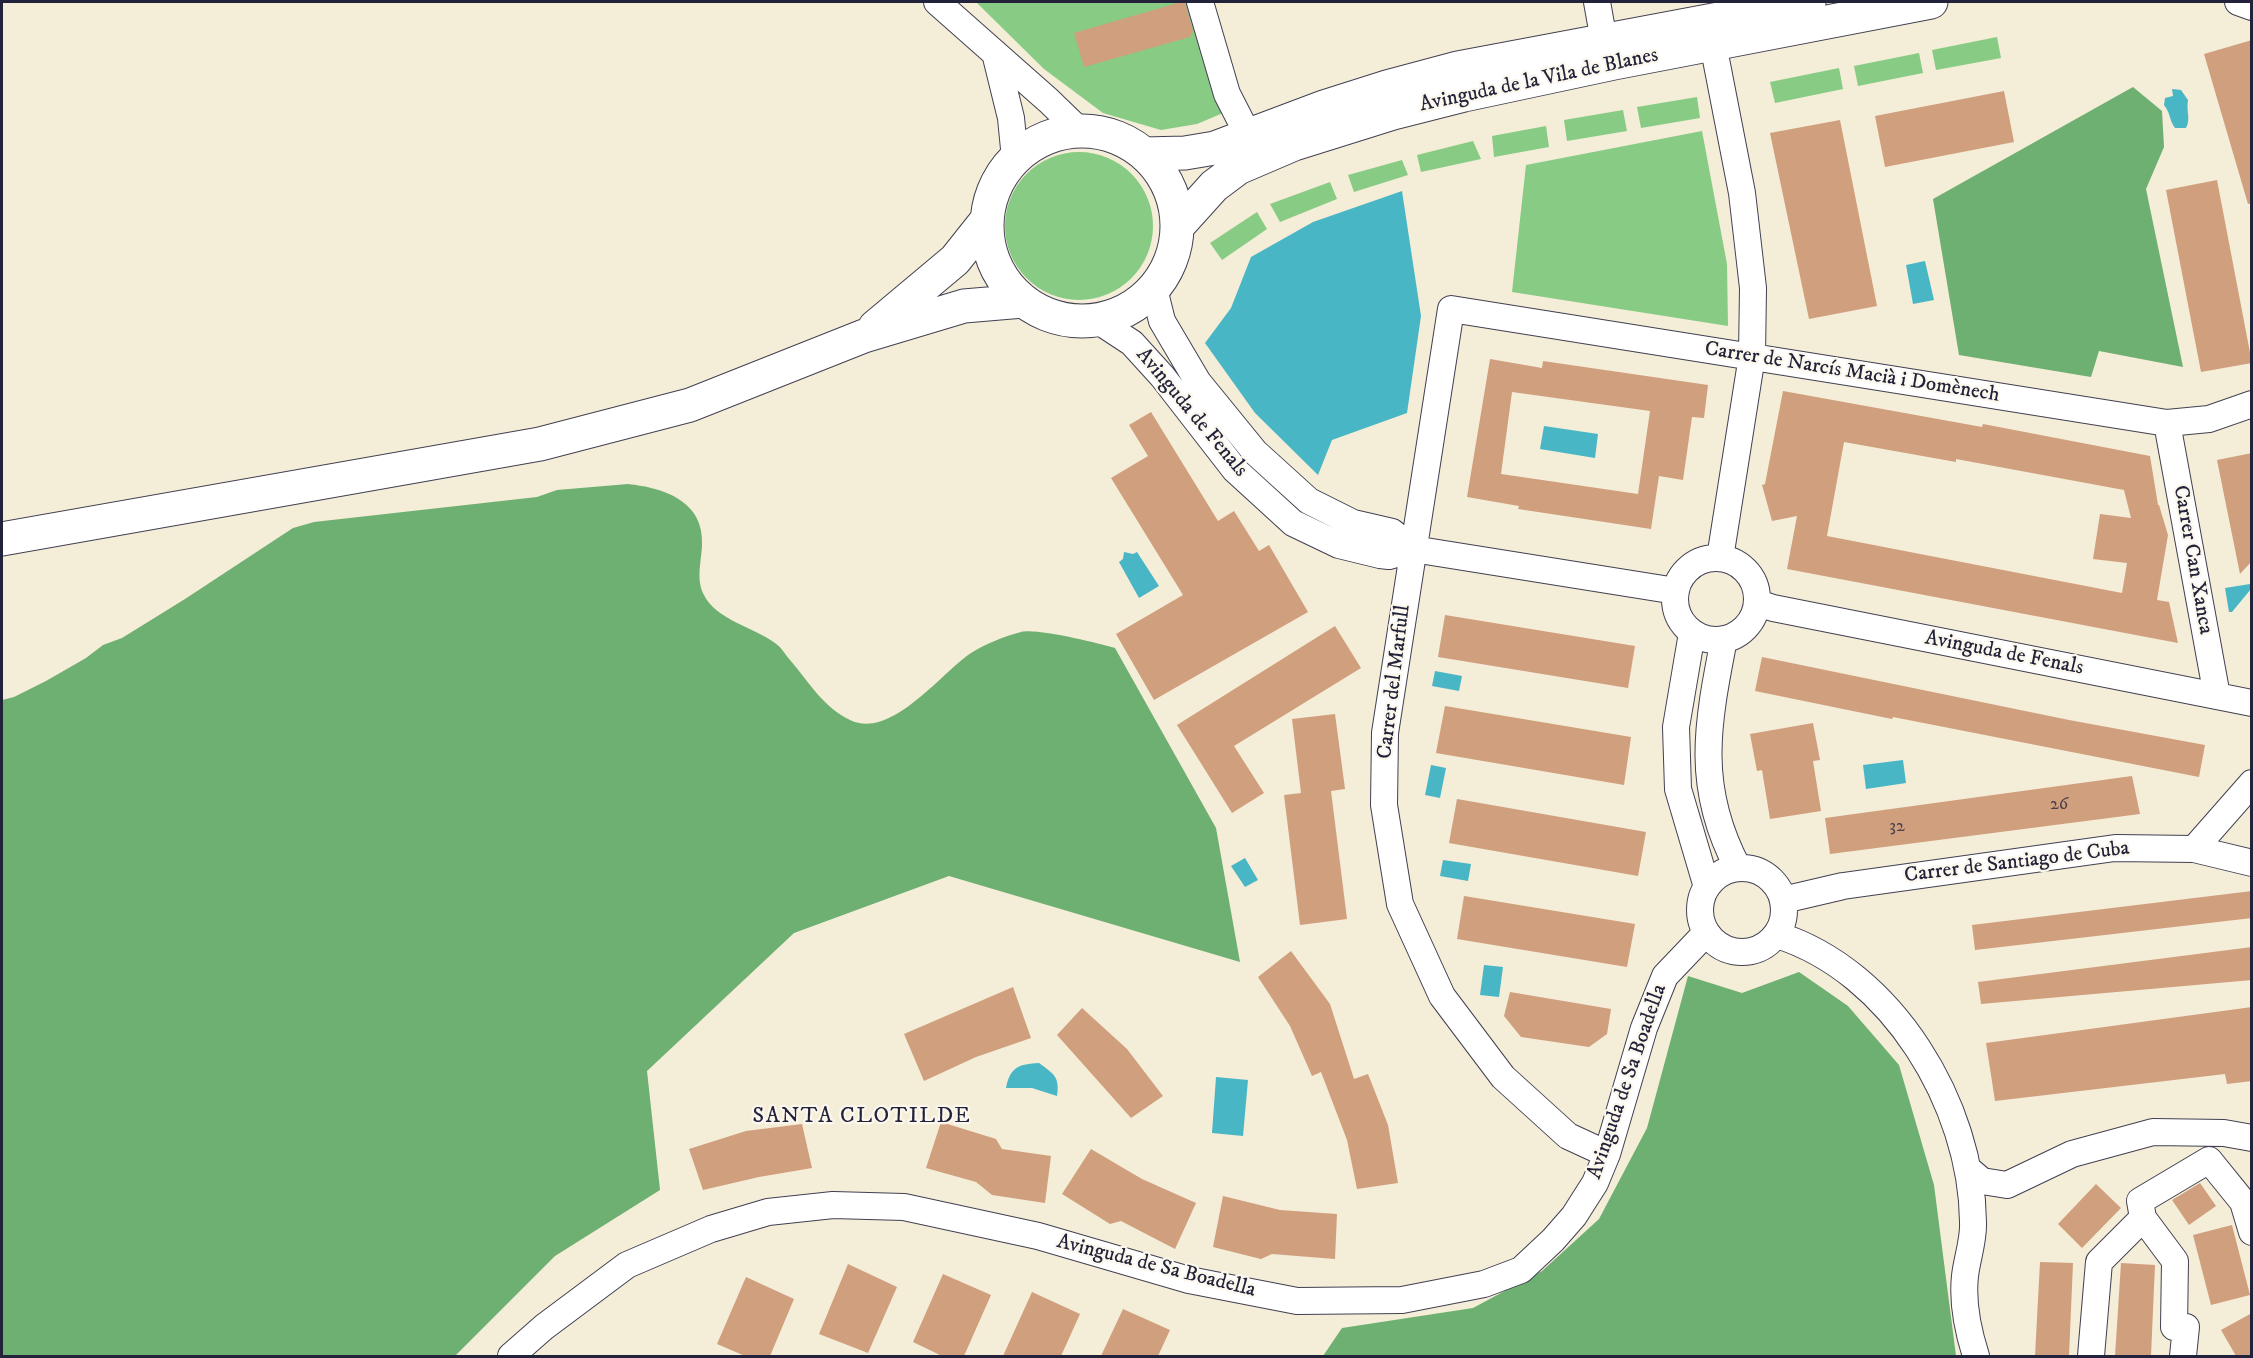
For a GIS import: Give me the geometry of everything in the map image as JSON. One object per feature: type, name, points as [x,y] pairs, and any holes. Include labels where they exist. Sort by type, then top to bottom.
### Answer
[{"type":"main road","points":[[1144,154],[1185,153],[1215,148],[1290,118],[1387,87],[1458,68],[1809,2]]},
{"type":"main road","name":"Avinguda de la Vila de Blanes","points":[[1177,228],[1205,195],[1227,176],[1258,159],[1294,144],[1393,113],[1464,95],[1931,2]]},
{"type":"main road","points":[[1080,131],[1096,132],[1118,138],[1144,154],[1157,168],[1170,192],[1177,228],[1174,250],[1169,264],[1154,289],[1128,309],[1097,320],[1083,321],[1062,319],[1041,312],[1023,302],[1010,289],[995,266],[989,248],[986,221],[996,184],[1015,159],[1041,140],[1080,131]]},
{"type":"main road","points":[[864,336],[955,260],[986,221]]},
{"type":"main road","points":[[2,538],[540,444],[690,405],[864,336],[964,306],[1023,302]]},
{"type":"street","points":[[937,2],[1080,131]]},
{"type":"street","points":[[1200,2],[1227,94],[1248,135]]},
{"type":"street","points":[[1597,2],[1604,41]]},
{"type":"street","points":[[2238,2],[2252,7]]},
{"type":"street","points":[[1713,44],[1742,194],[1753,288],[1752,356],[1720,558]]},
{"type":"street","points":[[995,53],[1011,118],[1015,159]]},
{"type":"street","name":"Avinguda de Fenals","points":[[1154,289],[1162,321],[1198,382],[1255,452],[1309,501],[1353,523],[1392,532],[1413,549]]},
{"type":"street","name":"Carrer de Narcís Macià i Domènech","points":[[1451,309],[2167,423],[2209,419],[2252,404]]},
{"type":"street","name":"Carrer del Marfull","points":[[1451,309],[1384,733],[1384,805],[1400,904],[1442,996],[1503,1077],[1568,1136],[1607,1154]]},
{"type":"street","name":"Avinguda de Fenals","points":[[1097,320],[1132,343],[1162,376],[1235,470],[1293,523],[1339,545],[1389,556],[1413,549],[1676,591]]},
{"type":"street","name":"Carrer Can Xanca","points":[[2167,423],[2217,696]]},
{"type":"street","points":[[1708,558],[1720,558],[1733,561],[1744,568],[1752,578],[1757,590],[1758,603],[1747,627],[1737,635],[1713,640],[1692,633],[1684,624],[1675,603],[1676,591],[1680,579],[1696,562],[1708,558]]},
{"type":"street","name":"Avinguda de Fenals","points":[[1758,603],[1782,610],[2252,703]]},
{"type":"street","points":[[1692,633],[1676,727],[1678,789],[1707,887]]},
{"type":"street","points":[[1724,639],[1707,745],[1711,794],[1724,841],[1738,868]]},
{"type":"street","points":[[2194,849],[2252,783]]},
{"type":"street","name":"Carrer de Santiago de Cuba","points":[[1783,900],[1843,886],[2115,848],[2194,849],[2252,863]]},
{"type":"street","points":[[1738,868],[1754,870],[1774,882],[1783,900],[1784,921],[1777,935],[1751,953],[1726,950],[1706,933],[1700,911],[1707,887],[1720,874],[1738,868]]},
{"type":"street","name":"Avinguda de Sa Boadella","points":[[511,1356],[544,1327],[627,1265],[720,1226],[768,1212],[833,1205],[904,1207],[1038,1236],[1189,1280],[1297,1301],[1402,1300],[1484,1284],[1521,1270],[1553,1240],[1574,1216],[1595,1183],[1607,1154],[1644,1028],[1665,976],[1706,933]]},
{"type":"street","points":[[1777,935],[1804,944],[1849,974],[1880,1001],[1908,1034],[1938,1081],[1956,1125],[1968,1169],[1974,1224],[1964,1278],[1967,1329],[1976,1356]]},
{"type":"street","points":[[1974,1224],[1988,1203],[2007,1185],[2072,1154],[2153,1132],[2224,1133],[2252,1138]]},
{"type":"street","points":[[2183,1356],[2186,1328],[2174,1327],[2175,1261],[2143,1218],[2140,1201],[2209,1160],[2243,1202],[2252,1232]]},
{"type":"street","points":[[1968,1169],[1982,1181],[2007,1185]]},
{"type":"street","points":[[2091,1356],[2099,1262],[2143,1218]]},
{"type":"green space","points":[[976,2],[1213,2],[1242,105],[1197,124],[1161,130],[1103,113],[1044,69]]},
{"type":"green space","points":[[1997,37],[2001,58],[1936,70],[1932,50]]},
{"type":"green space","points":[[1919,53],[1923,73],[1858,86],[1854,66]]},
{"type":"green space","points":[[1839,68],[1843,89],[1775,103],[1770,82]]},
{"type":"green space","points":[[2133,87],[2162,111],[2164,147],[2146,189],[2183,367],[2099,351],[2091,377],[1959,355],[1933,199]]},
{"type":"green space","points":[[1697,97],[1700,118],[1641,128],[1637,107]]},
{"type":"green space","points":[[1623,110],[1627,131],[1567,141],[1564,120]]},
{"type":"green space","points":[[1546,126],[1549,147],[1494,157],[1492,136]]},
{"type":"green space","points":[[1702,131],[1727,264],[1728,326],[1512,292],[1526,165]]},
{"type":"green space","points":[[1473,141],[1481,159],[1421,172],[1417,155]]},
{"type":"green space","points":[[1079,152],[1107,158],[1131,174],[1147,198],[1153,226],[1147,254],[1131,278],[1107,294],[1079,300],[1051,294],[1027,278],[1011,254],[1005,226],[1011,198],[1027,174],[1051,158]]},
{"type":"green space","points":[[1402,160],[1408,175],[1354,192],[1348,175]]},
{"type":"green space","points":[[1330,182],[1337,199],[1280,222],[1270,204]]},
{"type":"green space","points":[[1257,212],[1267,229],[1222,260],[1210,243]]},
{"type":"green space","points":[[628,484],[668,494],[689,508],[697,518],[701,531],[700,583],[709,603],[726,617],[777,645],[824,701],[850,720],[866,724],[882,721],[898,713],[971,653],[982,646],[1021,632],[1053,634],[1115,648],[1216,828],[1240,962],[949,876],[794,933],[647,1071],[660,1190],[555,1256],[456,1355],[2,1356],[2,700],[14,697],[46,681],[86,658],[103,645],[122,638],[293,528],[314,522],[537,497],[557,490]]},
{"type":"green space","points":[[1799,972],[1848,1006],[1899,1065],[1934,1185],[1956,1356],[1323,1356],[1342,1328],[1473,1308],[1542,1271],[1599,1219],[1647,1128],[1688,976],[1742,993]]},
{"type":"water","points":[[2172,89],[2181,90],[2188,100],[2186,128],[2175,128],[2164,105],[2165,98],[2173,96]]},
{"type":"water","points":[[1402,191],[1421,316],[1407,413],[1332,440],[1318,475],[1255,413],[1205,343],[1231,308],[1251,257],[1313,222]]},
{"type":"water","points":[[1925,261],[1934,300],[1913,304],[1906,265]]},
{"type":"water","points":[[1544,426],[1598,434],[1595,458],[1540,449]]},
{"type":"water","points":[[1124,552],[1133,554],[1137,552],[1159,586],[1139,598],[1119,562],[1123,559]]},
{"type":"water","points":[[2250,584],[2251,589],[2232,612],[2229,612],[2225,588]]},
{"type":"water","points":[[1435,671],[1462,676],[1459,691],[1432,686]]},
{"type":"water","points":[[1903,760],[1906,783],[1866,789],[1863,765]]},
{"type":"water","points":[[1431,765],[1446,768],[1440,798],[1425,795]]},
{"type":"water","points":[[1245,858],[1258,880],[1245,887],[1231,866]]},
{"type":"water","points":[[1443,860],[1471,864],[1468,881],[1440,876]]},
{"type":"water","points":[[1484,965],[1503,967],[1499,997],[1480,995]]},
{"type":"water","points":[[1039,1063],[1055,1076],[1058,1084],[1057,1096],[1032,1088],[1006,1088],[1010,1075],[1016,1068]]},
{"type":"water","points":[[1216,1077],[1248,1080],[1243,1136],[1212,1133]]},
{"type":"building","points":[[1185,2],[1193,31],[1190,37],[1084,67],[1074,33]]},
{"type":"building","points":[[2252,40],[2252,203],[2248,204],[2204,54]]},
{"type":"building","points":[[2004,91],[2014,142],[1885,167],[1875,116]]},
{"type":"building","points":[[1840,120],[1877,306],[1809,319],[1770,133]]},
{"type":"building","points":[[2217,180],[2252,363],[2201,372],[2166,190]]},
{"type":"building","points":[[1490,359],[1542,368],[1543,361],[1708,385],[1704,418],[1692,417],[1683,480],[1659,476],[1651,529],[1518,509],[1519,506],[1467,497]],"holes":[[[1512,392],[1650,411],[1638,494],[1501,474]]]},
{"type":"building","points":[[1783,391],[1982,427],[1983,424],[2150,456],[2158,505],[2168,535],[2157,600],[2169,602],[2178,643],[1787,569],[1797,516],[1772,521],[1762,485],[1765,484]],"holes":[[[1844,442],[1956,462],[1956,459],[2124,490],[2131,518],[2100,514],[2093,559],[2127,563],[2122,593],[1827,536]]]},
{"type":"building","points":[[1151,412],[1218,521],[1234,511],[1259,551],[1269,545],[1308,612],[1154,700],[1116,634],[1183,595],[1111,478],[1148,456],[1129,425]]},
{"type":"building","points":[[2252,453],[2252,561],[2240,574],[2217,460]]},
{"type":"building","points":[[1445,615],[1635,646],[1628,688],[1438,657]]},
{"type":"building","points":[[1335,626],[1361,668],[1234,746],[1264,793],[1232,813],[1177,725]]},
{"type":"building","points":[[1762,657],[2069,720],[2205,745],[2199,777],[1755,691]]},
{"type":"building","points":[[1445,706],[1631,737],[1624,785],[1436,753]]},
{"type":"building","points":[[1335,714],[1345,789],[1331,791],[1347,919],[1300,925],[1284,795],[1301,793],[1292,719]]},
{"type":"building","points":[[1813,723],[1820,760],[1813,761],[1821,811],[1770,819],[1762,770],[1757,771],[1750,734]]},
{"type":"building","points":[[2132,776],[2140,814],[1830,854],[1825,818]]},
{"type":"building","points":[[1457,799],[1646,832],[1638,876],[1449,843]]},
{"type":"building","points":[[2252,891],[2252,918],[1975,950],[1972,925]]},
{"type":"building","points":[[1464,896],[1635,924],[1627,967],[1457,939]]},
{"type":"building","points":[[2252,947],[2252,980],[1981,1004],[1978,982]]},
{"type":"building","points":[[1291,951],[1330,1004],[1354,1079],[1368,1074],[1388,1125],[1398,1183],[1357,1189],[1347,1140],[1321,1072],[1312,1076],[1290,1026],[1258,977]]},
{"type":"building","points":[[1013,987],[1031,1038],[976,1057],[924,1081],[904,1034]]},
{"type":"building","points":[[1510,992],[1611,1009],[1607,1034],[1589,1047],[1521,1037],[1504,1016]]},
{"type":"building","points":[[2252,1007],[2252,1081],[2227,1084],[2225,1074],[1995,1101],[1986,1043]]},
{"type":"building","points":[[1082,1008],[1127,1049],[1163,1096],[1131,1118],[1057,1035]]},
{"type":"building","points":[[941,1122],[996,1139],[1002,1149],[1051,1156],[1045,1203],[992,1195],[976,1182],[926,1168]]},
{"type":"building","points":[[802,1124],[812,1168],[703,1190],[689,1149],[746,1131]]},
{"type":"building","points":[[1091,1149],[1142,1179],[1196,1203],[1175,1249],[1121,1221],[1110,1224],[1062,1194]]},
{"type":"building","points":[[2200,1183],[2216,1206],[2189,1225],[2172,1200]]},
{"type":"building","points":[[2096,1184],[2121,1208],[2082,1248],[2058,1224]]},
{"type":"building","points":[[1223,1196],[1280,1210],[1337,1214],[1335,1259],[1272,1254],[1261,1259],[1213,1247]]},
{"type":"building","points":[[2232,1225],[2250,1295],[2211,1305],[2193,1235]]},
{"type":"building","points":[[2040,1262],[2073,1263],[2069,1356],[2035,1356]]},
{"type":"building","points":[[2121,1263],[2155,1265],[2151,1356],[2115,1356]]},
{"type":"building","points":[[848,1264],[897,1287],[868,1353],[819,1334]]},
{"type":"building","points":[[943,1274],[991,1295],[964,1356],[942,1356],[913,1342]]},
{"type":"building","points":[[746,1277],[794,1299],[770,1356],[745,1356],[717,1344]]},
{"type":"building","points":[[1032,1292],[1080,1314],[1061,1356],[1003,1356]]},
{"type":"building","points":[[1123,1309],[1170,1330],[1158,1356],[1101,1356]]},
{"type":"building","points":[[2252,1313],[2252,1356],[2236,1356],[2221,1330]]},
{"type":"district","name":"SANTA CLOTILDE","points":[[862,1117]]}]
